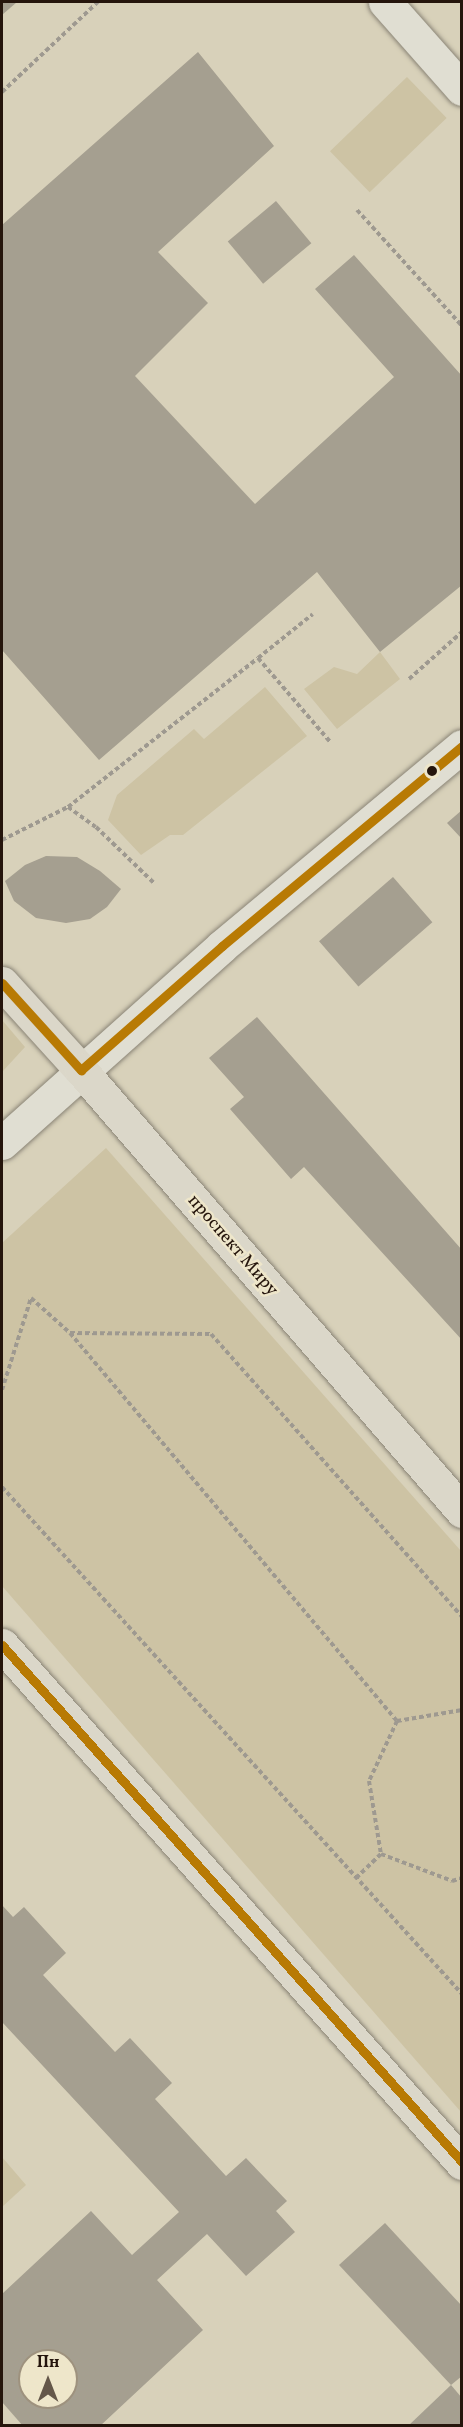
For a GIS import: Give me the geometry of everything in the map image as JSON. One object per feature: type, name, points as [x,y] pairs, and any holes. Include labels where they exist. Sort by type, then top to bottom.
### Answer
[{"type":"main road","points":[[385,2],[462,89]]},
{"type":"main road","points":[[2,1143],[222,946],[462,746]]},
{"type":"main road","name":"проспект Миру","points":[[2,983],[81,1070],[462,1511]]},
{"type":"main road","points":[[2,1645],[462,2163]]},
{"type":"path","points":[[2,92],[98,2]]},
{"type":"path","points":[[357,210],[462,326]]},
{"type":"path","points":[[2,840],[68,807],[313,614]]},
{"type":"path","points":[[409,679],[462,632]]},
{"type":"path","points":[[258,658],[331,743]]},
{"type":"path","points":[[68,807],[96,827],[155,884]]},
{"type":"path","points":[[2,1390],[31,1298],[69,1334],[397,1721]]},
{"type":"path","points":[[69,1334],[211,1334],[462,1617]]},
{"type":"path","points":[[2,1487],[462,1994]]},
{"type":"path","points":[[397,1721],[462,1710]]},
{"type":"path","points":[[381,1854],[369,1781],[397,1721]]},
{"type":"path","points":[[356,1878],[381,1854]]},
{"type":"path","points":[[381,1854],[452,1881],[462,1878]]},
{"type":"shaded area","points":[[407,77],[447,118],[370,192],[330,151]]},
{"type":"shaded area","points":[[380,652],[400,679],[337,729],[304,689],[334,667],[357,674]]},
{"type":"shaded area","points":[[265,687],[307,736],[183,835],[170,835],[141,855],[108,820],[117,795],[194,729],[204,739]]},
{"type":"shaded area","points":[[2,1020],[25,1047],[3,1071],[2,1069]]},
{"type":"shaded area","points":[[106,1148],[461,1551],[461,2112],[2,1586],[2,1243]]},
{"type":"shaded area","points":[[2,2157],[26,2185],[2,2207]]},
{"type":"building","points":[[2,2],[17,2],[2,15]]},
{"type":"building","points":[[198,52],[274,146],[158,252],[208,303],[135,376],[255,504],[394,377],[315,289],[354,255],[462,376],[462,585],[380,652],[317,572],[99,760],[2,650],[2,225]]},
{"type":"building","points":[[276,201],[311,243],[263,284],[228,241]]},
{"type":"building","points":[[462,810],[462,839],[447,823]]},
{"type":"building","points":[[46,856],[77,857],[100,871],[121,889],[107,907],[90,919],[66,923],[36,918],[14,901],[5,881],[25,865]]},
{"type":"building","points":[[393,877],[432,922],[358,987],[319,941]]},
{"type":"building","points":[[257,1017],[462,1250],[462,1340],[304,1167],[291,1179],[230,1109],[244,1097],[209,1058]]},
{"type":"building","points":[[2,1905],[13,1917],[24,1907],[66,1953],[43,1975],[115,2052],[130,2038],[172,2083],[155,2099],[226,2176],[246,2158],[287,2201],[276,2211],[295,2232],[246,2276],[207,2234],[157,2280],[203,2330],[100,2426],[23,2426],[2,2402],[2,2294],[91,2211],[132,2255],[179,2212],[2,2022]]},
{"type":"building","points":[[385,2223],[462,2306],[462,2376],[451,2385],[339,2265]]},
{"type":"building","points":[[451,2385],[462,2398],[462,2426],[408,2426]]},
{"type":"transit line","points":[[2,983],[81,1070],[222,946],[462,746]]},
{"type":"transit line","points":[[2,1645],[462,2162]]}]
